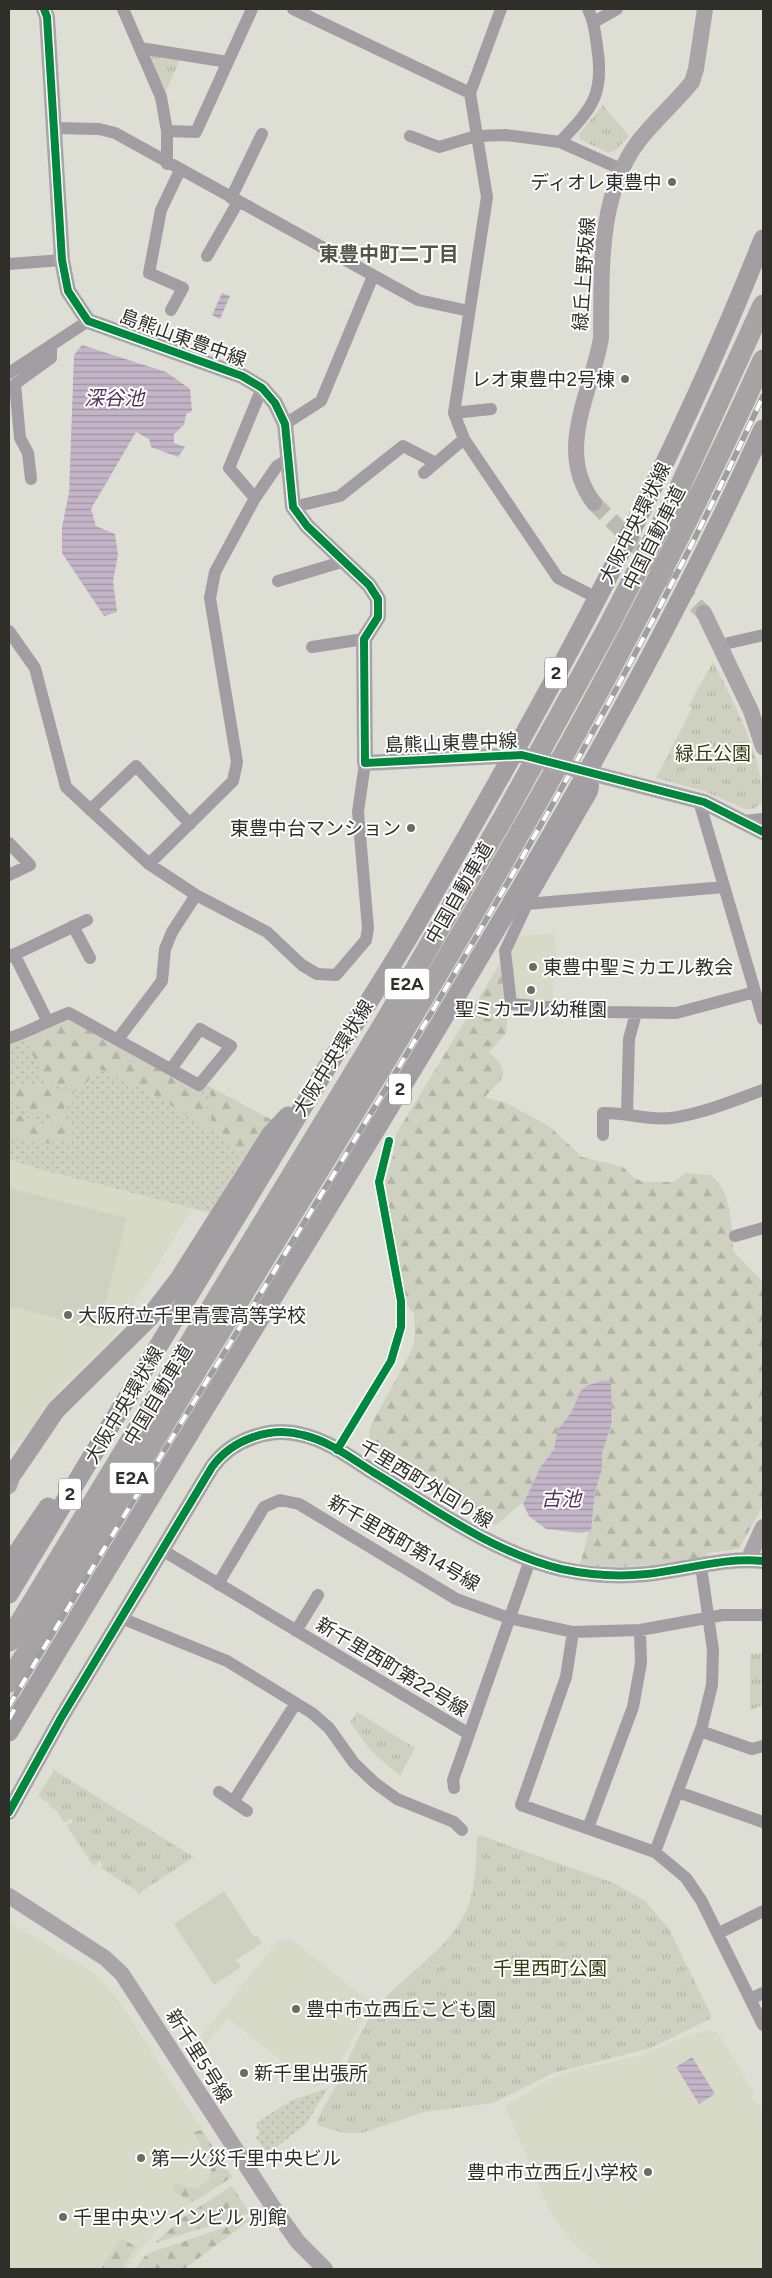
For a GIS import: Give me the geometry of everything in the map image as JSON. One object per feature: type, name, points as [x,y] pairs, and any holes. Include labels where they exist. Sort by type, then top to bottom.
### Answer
[{"type":"highway","name":"中国自動車道","points":[[9,1641],[385,1022],[504,815],[602,639],[673,502],[763,305]]},
{"type":"highway","name":"中国自動車道","points":[[9,1682],[397,1044],[576,733],[686,526],[763,360]]},
{"type":"main road","name":"大阪中央環状線","points":[[9,1594],[517,755],[697,397],[763,239]]},
{"type":"main road","name":"2","points":[[9,1732],[465,982],[581,771],[670,620],[763,429]]},
{"type":"main road","points":[[10,1475],[56,1410],[149,1318],[179,1279],[271,1134],[314,1088]]},
{"type":"main road","points":[[9,1565],[131,1393]]},
{"type":"main road","points":[[9,1744],[20,1713]]},
{"type":"street","points":[[9,373],[88,321],[68,291],[62,260],[56,128],[47,17],[44,9]]},
{"type":"street","points":[[122,9],[161,97],[167,131],[167,164]]},
{"type":"street","points":[[167,131],[196,132],[252,9]]},
{"type":"street","points":[[293,9],[470,93]]},
{"type":"street","points":[[501,9],[470,93],[476,136],[485,175],[487,197],[454,413],[464,439],[558,578],[597,598]]},
{"type":"street","points":[[560,142],[586,114],[598,91],[600,66],[594,22],[588,9]]},
{"type":"street","points":[[594,22],[617,9]]},
{"type":"street","name":"緑丘上野坂線","points":[[594,503],[585,492],[577,464],[576,436],[582,404],[598,354],[601,338],[606,217],[623,170],[639,142],[692,82],[696,69],[705,9]]},
{"type":"street","points":[[140,48],[228,62]]},
{"type":"street","points":[[56,128],[99,129],[115,133],[167,164],[418,300],[469,311]]},
{"type":"street","points":[[207,256],[235,200],[262,134]]},
{"type":"street","points":[[410,136],[439,147],[476,136],[506,135],[560,142],[623,170]]},
{"type":"street","points":[[171,310],[183,288],[149,273],[161,210],[180,170]]},
{"type":"street","points":[[9,264],[62,260]]},
{"type":"street","points":[[285,424],[321,401],[373,276]]},
{"type":"street","name":"島熊山東豊中線","points":[[88,321],[242,376],[262,388],[275,403],[285,424],[293,507]]},
{"type":"street","points":[[31,479],[28,453],[20,438],[15,384],[51,358],[51,345]]},
{"type":"street","points":[[254,498],[229,468],[262,388]]},
{"type":"street","points":[[454,413],[492,409]]},
{"type":"street","points":[[424,473],[464,439]]},
{"type":"street","points":[[312,647],[364,639],[378,617],[378,599],[369,585],[307,526],[293,507],[340,496],[403,446],[436,463]]},
{"type":"street","points":[[149,864],[233,781],[237,762],[210,598],[215,572],[254,498],[277,466],[289,459]]},
{"type":"street","points":[[278,581],[345,561]]},
{"type":"street","points":[[704,613],[757,709],[763,747]]},
{"type":"street","points":[[9,631],[35,668],[66,787],[149,864],[196,895],[267,932],[302,965],[317,974],[336,975],[366,940],[368,928],[358,812],[365,763]]},
{"type":"street","points":[[720,645],[763,635]]},
{"type":"street","name":"島熊山東豊中線","points":[[364,639],[365,763],[517,755],[699,801],[744,821],[763,832]]},
{"type":"street","points":[[90,810],[136,766],[190,824]]},
{"type":"street","points":[[581,771],[593,786],[592,792],[527,904],[505,951],[511,1004],[636,1013],[676,1013],[755,992]]},
{"type":"street","points":[[699,801],[763,1019]]},
{"type":"street","points":[[744,821],[763,819]]},
{"type":"street","points":[[9,842],[30,865],[9,875]]},
{"type":"street","points":[[527,904],[724,887]]},
{"type":"street","points":[[118,1039],[162,982],[164,949],[172,932],[196,895]]},
{"type":"street","points":[[48,1020],[12,956],[86,920]]},
{"type":"street","points":[[73,926],[90,958]]},
{"type":"street","points":[[9,1038],[28,1033],[48,1020],[69,1013],[171,1069],[200,1084],[232,1046],[200,1029],[171,1069]]},
{"type":"street","points":[[627,1114],[630,1039],[636,1013]]},
{"type":"street","points":[[603,1135],[603,1113],[627,1114],[644,1118],[671,1118],[763,1090]]},
{"type":"street","points":[[735,1236],[763,1228]]},
{"type":"street","name":"千里西町外回り線","points":[[9,1812],[121,1618],[220,1457],[254,1437],[284,1432],[304,1435],[324,1442],[485,1539],[530,1560],[582,1573],[606,1575],[647,1574],[701,1566],[756,1561]]},
{"type":"street","name":"新千里西町第14号線","points":[[218,1584],[264,1507],[280,1500],[299,1504],[456,1599],[508,1618],[573,1632],[640,1630],[709,1618],[742,1614],[763,1615]]},
{"type":"street","points":[[756,1561],[763,1527]]},
{"type":"street","name":"新千里西町第22号線","points":[[162,1550],[469,1734]]},
{"type":"street","points":[[454,1788],[453,1780],[508,1618],[530,1560]]},
{"type":"street","points":[[655,1852],[700,1730],[709,1699],[714,1669],[701,1566]]},
{"type":"street","name":"新千里西町第22号線","points":[[296,1631],[318,1595]]},
{"type":"street","points":[[121,1618],[227,1661],[296,1703],[322,1721],[354,1763],[375,1783],[397,1798],[454,1822],[462,1830]]},
{"type":"street","points":[[588,1828],[633,1707],[641,1663],[640,1630]]},
{"type":"street","points":[[573,1632],[566,1677],[521,1805],[655,1852],[686,1878],[701,1900],[719,1933],[763,2025]]},
{"type":"street","points":[[233,1802],[296,1703]]},
{"type":"street","points":[[700,1730],[752,1749],[763,1746]]},
{"type":"street","points":[[219,1792],[247,1811]]},
{"type":"street","points":[[678,1792],[763,1822]]},
{"type":"street","name":"新千里5号線","points":[[9,1896],[106,1958],[122,1974],[298,2242],[325,2269]]},
{"type":"street","points":[[719,1933],[763,1911]]},
{"type":"street","points":[[750,1999],[763,1993]]},
{"type":"shaded area","points":[[554,933],[557,957],[552,1002],[519,1001],[514,997],[512,948],[518,936]]},
{"type":"shaded area","name":"大阪府立千里青雲高等学校","points":[[9,1159],[35,1168],[192,1209],[111,1341],[59,1390],[25,1438],[11,1444],[9,1444]]},
{"type":"shaded area","points":[[9,1922],[92,1972],[104,1982],[123,2007],[232,2177],[179,2211],[161,2226],[139,2251],[127,2269],[9,2269]]},
{"type":"shaded area","name":"豊中市立西丘こども園","points":[[291,1939],[371,2003],[334,2075],[315,2087],[227,2018],[200,2051],[195,2044],[277,1942]]},
{"type":"shaded area","name":"豊中市立西丘小学校","points":[[709,2030],[715,2031],[722,2038],[755,2095],[751,2098],[763,2108],[763,2269],[602,2269],[570,2239],[549,2209],[505,2106],[548,2080],[567,2072],[639,2056],[690,2035]]},
{"type":"green space","points":[[151,53],[181,58],[166,91],[162,90],[148,59]]},
{"type":"green space","points":[[603,105],[629,136],[616,150],[608,153],[580,139],[579,134]]},
{"type":"green space","name":"緑丘公園","points":[[713,662],[730,694],[753,748],[762,785],[763,802],[753,809],[745,809],[704,791],[656,778],[692,708],[689,705]]},
{"type":"green space","points":[[469,730],[491,741],[488,748],[467,750]]},
{"type":"green space","points":[[499,965],[505,1007],[508,1012],[506,1033],[489,1052],[501,1066],[503,1076],[485,1097],[506,1103],[549,1126],[582,1157],[623,1167],[634,1178],[643,1182],[674,1182],[685,1173],[711,1175],[723,1191],[730,1210],[733,1251],[763,1282],[763,1505],[739,1549],[708,1553],[706,1557],[675,1562],[612,1567],[580,1564],[588,1535],[603,1448],[613,1422],[612,1409],[604,1380],[586,1386],[579,1395],[571,1413],[561,1425],[554,1449],[540,1468],[524,1501],[496,1525],[489,1524],[398,1467],[392,1471],[384,1469],[379,1461],[381,1453],[371,1446],[369,1433],[371,1425],[405,1363],[413,1346],[415,1333],[414,1314],[407,1305],[401,1282],[385,1180],[393,1156],[396,1134]]},
{"type":"green space","points":[[64,1020],[201,1091],[206,1085],[272,1120],[239,1165],[210,1213],[35,1168],[9,1159],[9,1044],[33,1037]]},
{"type":"green space","points":[[64,1020],[75,1022],[201,1091],[207,1103],[209,1132],[162,1099],[98,1068],[79,1092],[46,1081],[25,1040]]},
{"type":"green space","points":[[44,1084],[70,1094],[74,1102],[64,1107],[65,1124],[75,1128],[68,1140],[38,1143],[9,1135],[9,1118],[20,1116],[38,1121],[44,1130],[52,1120],[43,1113],[36,1115],[23,1109],[19,1101],[9,1102],[9,1087]]},
{"type":"green space","points":[[206,1085],[272,1120],[246,1155],[228,1143],[215,1131],[211,1116],[212,1101],[211,1096],[204,1087]]},
{"type":"green space","points":[[9,1188],[127,1218],[99,1329],[9,1306]]},
{"type":"green space","points":[[763,1653],[763,1705],[750,1710],[750,1654]]},
{"type":"green space","points":[[357,1712],[415,1748],[400,1776],[371,1751],[350,1722]]},
{"type":"green space","points":[[54,1770],[194,1857],[138,1894],[137,1891],[101,1868],[103,1865],[100,1861],[93,1866],[67,1826],[73,1822],[71,1819],[64,1823],[57,1811],[38,1796]]},
{"type":"green space","name":"千里西町公園","points":[[479,1835],[614,1883],[645,1901],[669,1929],[711,2015],[710,2019],[651,2048],[553,2073],[493,2103],[424,2112],[362,2133],[344,2133],[320,2126],[317,2124],[318,2120],[361,2032],[373,2013],[403,1980],[441,1947],[461,1921],[473,1890],[477,1839]]},
{"type":"green space","points":[[224,1891],[254,1937],[257,1935],[262,1943],[236,1960],[241,1967],[214,1985],[174,1924]]},
{"type":"green space","points":[[328,2088],[306,2124],[268,2154],[256,2138],[259,2133],[256,2123],[290,2101]]},
{"type":"green space","points":[[202,2130],[232,2177],[192,2203],[174,2191],[173,2187],[177,2182],[185,2187],[194,2188],[202,2185],[209,2179],[212,2164],[193,2132]]},
{"type":"green space","points":[[232,2186],[249,2212],[254,2212],[155,2243],[182,2218]]},
{"type":"green space","points":[[253,2218],[184,2269],[135,2269],[145,2256],[152,2252]]},
{"type":"green space","points":[[121,2238],[136,2247],[122,2269],[101,2269]]},
{"type":"water","points":[[222,293],[230,296],[220,319],[212,315]]},
{"type":"water","name":"深谷池","points":[[82,345],[166,372],[190,389],[192,411],[186,414],[184,425],[174,434],[174,443],[185,447],[178,457],[151,447],[149,439],[136,432],[91,509],[96,526],[115,534],[118,555],[113,581],[117,612],[104,616],[62,553],[62,527],[69,493],[74,355]]},
{"type":"water","name":"古池","points":[[604,1380],[611,1383],[612,1423],[602,1453],[602,1469],[595,1491],[591,1531],[580,1533],[546,1529],[529,1516],[523,1504],[540,1468],[554,1449],[558,1429],[571,1413],[580,1392],[586,1386]]},
{"type":"water","points":[[692,2057],[715,2094],[699,2104],[676,2067]]},
{"type":"tunnel","points":[[594,503],[704,613]]},
{"type":"railway","points":[[9,1706],[385,1090],[486,920],[584,748],[677,574],[763,396]]},
{"type":"railway","points":[[9,1719],[19,1701]]},
{"type":"cycle path","points":[[44,9],[47,17],[62,260],[68,291],[88,321],[242,376],[262,388],[275,403],[285,424],[293,507],[307,526],[369,585],[378,599],[378,617],[364,639],[365,763],[522,755],[704,802],[763,832]]},
{"type":"cycle path","points":[[337,1450],[391,1361],[401,1327],[401,1301],[379,1182],[389,1141]]},
{"type":"cycle path","points":[[9,1812],[61,1718],[212,1467],[230,1449],[253,1437],[278,1432],[303,1435],[322,1441],[340,1450],[464,1528],[511,1552],[561,1569],[582,1573],[625,1575],[647,1574],[734,1561],[763,1561]]},
{"type":"place","name":"ディオレ東豊中","points":[[672,182]]},
{"type":"place","name":"レオ東豊中2号棟","points":[[625,379]]},
{"type":"place","name":"東豊中台マンション","points":[[411,828]]},
{"type":"place","name":"東豊中聖ミカエル教会","points":[[533,967]]},
{"type":"place","name":"聖ミカエル幼稚園","points":[[531,990]]},
{"type":"place","name":"大阪府立千里青雲高等学校","points":[[68,1315]]},
{"type":"place","name":"豊中市立西丘こども園","points":[[296,2009]]},
{"type":"place","name":"新千里出張所","points":[[244,2073]]},
{"type":"place","name":"第一火災千里中央ビル","points":[[141,2158]]},
{"type":"place","name":"豊中市立西丘小学校","points":[[648,2172]]},
{"type":"place","name":"千里中央ツインビル 別館","points":[[63,2217]]},
{"type":"district","name":"東豊中町二丁目","points":[[389,254]]}]
